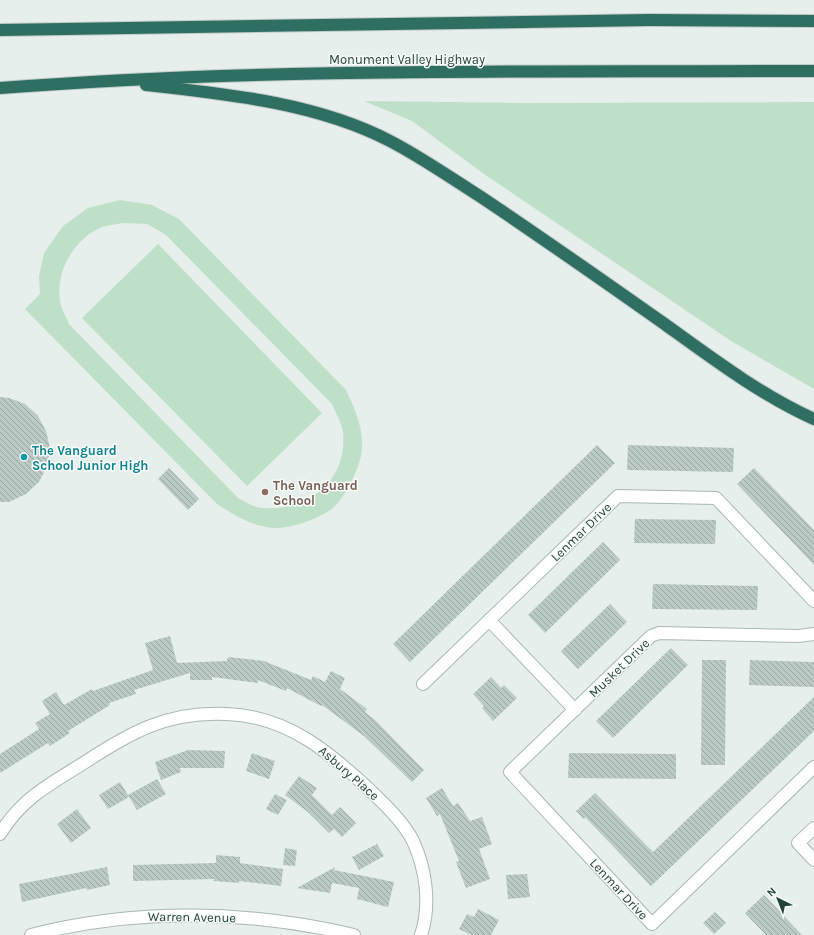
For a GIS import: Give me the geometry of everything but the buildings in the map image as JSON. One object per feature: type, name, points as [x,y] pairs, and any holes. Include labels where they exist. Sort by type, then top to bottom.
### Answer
[{"type":"highway","points":[[704,20],[814,14]]},
{"type":"highway","points":[[0,30],[704,20],[814,21]]},
{"type":"highway","name":"Monument Valley Highway","points":[[0,88],[101,80],[344,73],[814,70]]},
{"type":"highway","points":[[101,80],[231,94],[315,113],[354,126],[390,141],[452,178],[550,243],[730,371],[814,419]]},
{"type":"street","name":"Lenmar Drive","points":[[423,684],[618,496],[716,498],[814,600]]},
{"type":"street","points":[[489,620],[575,710]]},
{"type":"street","name":"Musket Drive","points":[[575,710],[650,636],[659,633],[799,636],[814,634]]},
{"type":"street","name":"Lenmar Drive","points":[[575,710],[510,772],[652,924],[814,767]]},
{"type":"street","name":"Asbury Place","points":[[0,834],[8,820],[35,794],[138,730],[180,717],[227,714],[250,716],[273,723],[291,731],[311,741],[329,753],[384,804],[402,824],[412,839],[424,878],[425,913],[421,935]]},
{"type":"street","points":[[814,828],[798,844],[814,860]]},
{"type":"street","name":"Warren Avenue","points":[[31,935],[89,923],[124,918],[190,915],[258,918],[294,923],[354,935]]},
{"type":"green space","points":[[364,101],[524,103],[814,102],[814,389],[731,341],[484,174],[412,121]]},
{"type":"green space","points":[[120,200],[152,205],[179,219],[346,390],[360,425],[362,448],[359,463],[352,480],[343,497],[333,508],[320,516],[296,525],[273,528],[257,525],[236,516],[217,504],[25,309],[40,294],[39,276],[44,253],[63,226],[88,208]],"holes":[[[124,223],[147,224],[166,235],[332,404],[340,421],[343,432],[343,449],[339,465],[332,478],[322,489],[310,498],[296,504],[280,508],[260,508],[238,498],[69,324],[62,310],[59,290],[64,267],[76,247],[92,232],[102,227]]]},
{"type":"green space","points":[[158,244],[322,413],[247,486],[82,318]]},
{"type":"place","name":"The Vanguard School Junior High","points":[[24,457]]},
{"type":"place","name":"The Vanguard School","points":[[265,492]]}]
